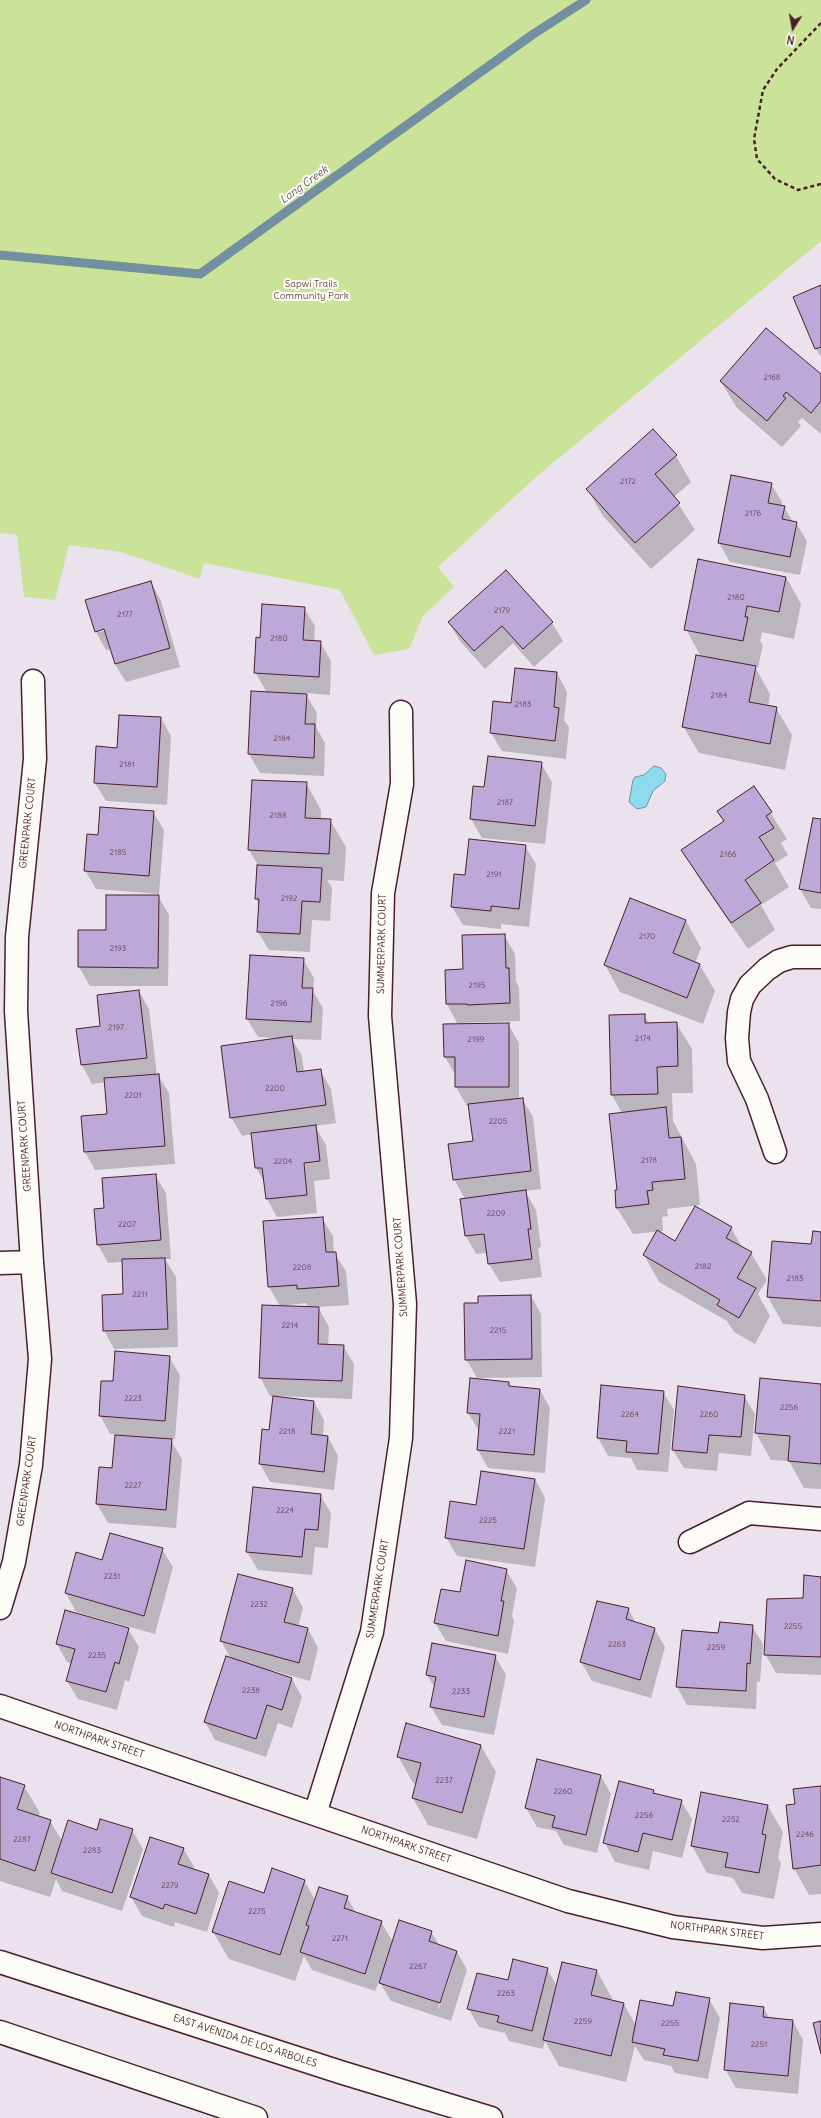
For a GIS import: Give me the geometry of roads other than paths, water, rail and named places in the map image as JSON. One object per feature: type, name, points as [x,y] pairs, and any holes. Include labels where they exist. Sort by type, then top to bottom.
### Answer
[{"type":"street","name":"GREENPARK COURT","points":[[0,1608],[14,1562],[31,1465],[40,1359],[32,1262],[16,1003],[17,937],[35,759],[33,681]]},
{"type":"street","name":"SUMMERPARK COURT","points":[[315,1814],[372,1632],[401,1438],[405,1304],[380,1016],[383,893],[402,784],[401,712]]},
{"type":"street","points":[[774,1152],[757,1099],[739,1062],[737,1038],[739,1012],[742,999],[750,985],[766,969],[779,961],[806,956],[821,957]]},
{"type":"street","points":[[0,1263],[32,1262]]},
{"type":"street","points":[[690,1542],[749,1513],[821,1519]]},
{"type":"street","name":"NORTHPARK STREET","points":[[0,1706],[568,1901],[673,1927],[763,1938],[821,1934]]},
{"type":"street","name":"EAST AVENIDA DE LOS ARBOLES","points":[[0,1962],[355,2077],[491,2118]]},
{"type":"street","points":[[0,2032],[256,2118]]},
{"type":"water","points":[[654,766],[661,768],[666,774],[665,781],[653,791],[646,807],[637,809],[629,802],[633,780],[635,777],[644,775]]},
{"type":"waterway","name":"Lang Creek","points":[[0,255],[200,274],[532,35],[586,0]]},
{"type":"park label","name":"Sapwi Trails Community Park","points":[[311,290]]}]
